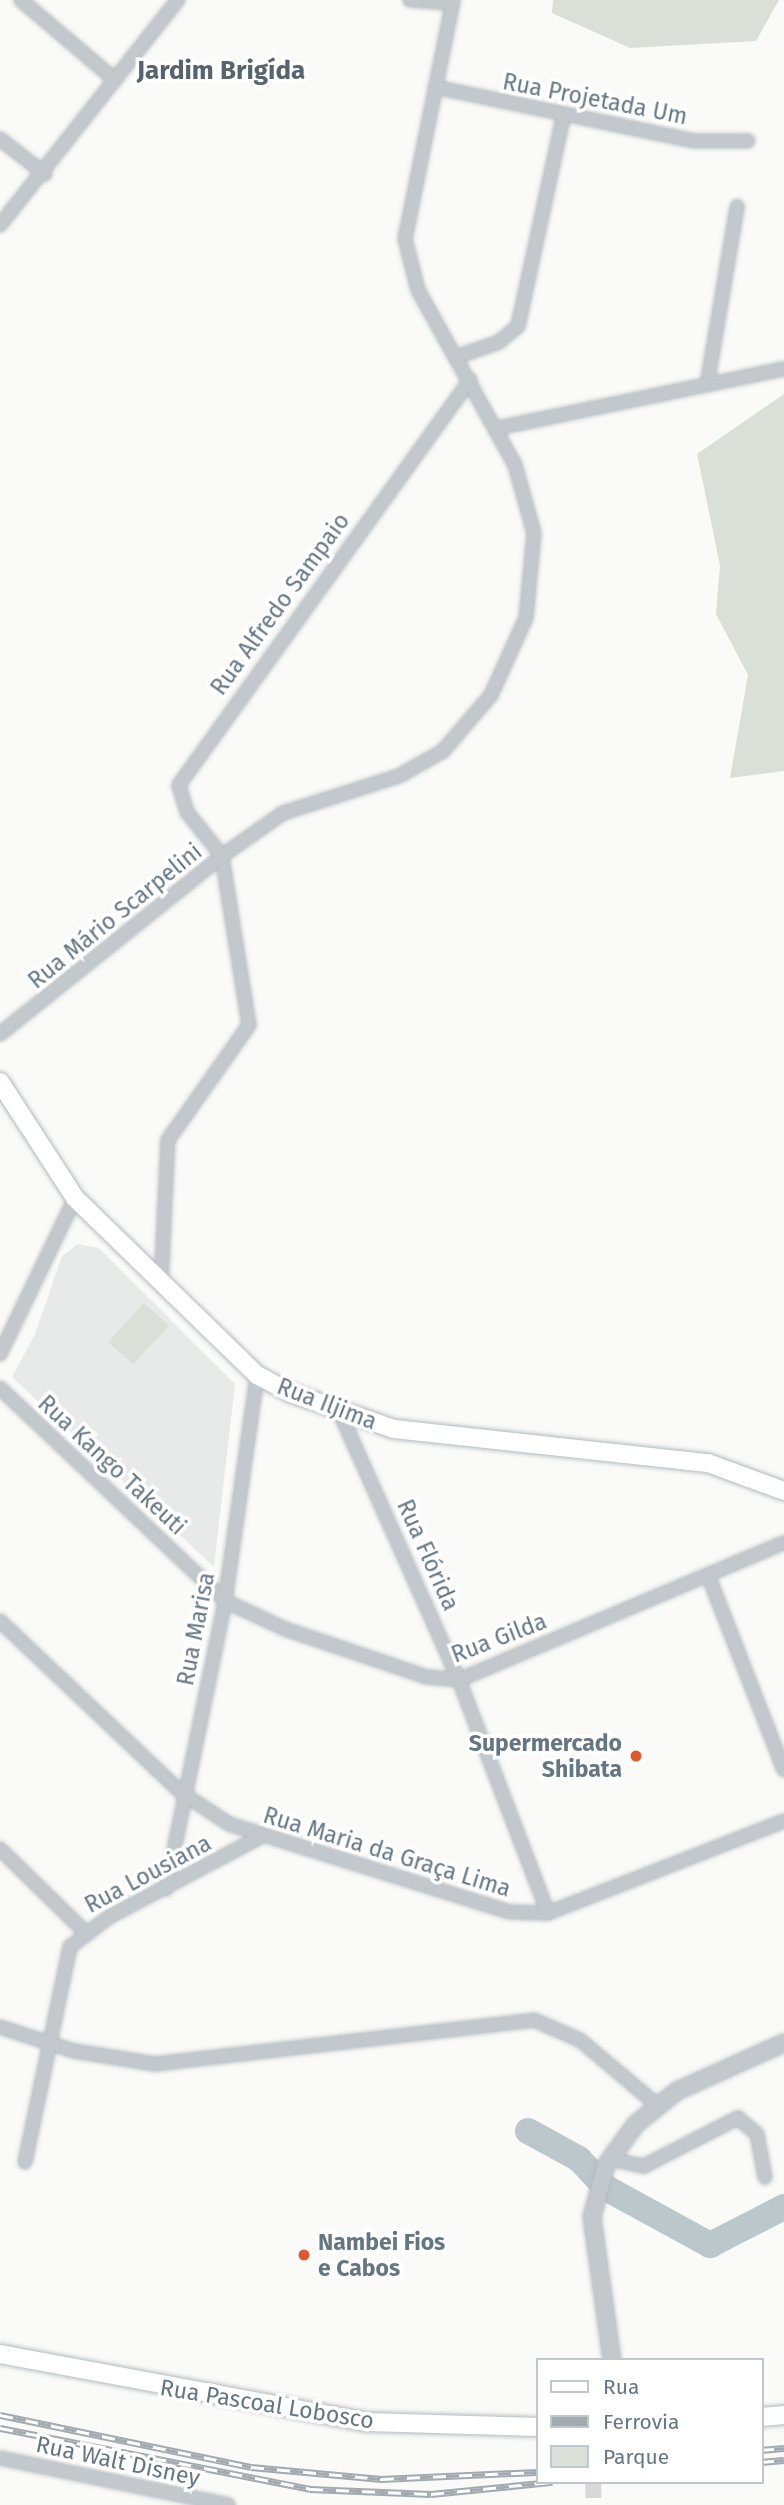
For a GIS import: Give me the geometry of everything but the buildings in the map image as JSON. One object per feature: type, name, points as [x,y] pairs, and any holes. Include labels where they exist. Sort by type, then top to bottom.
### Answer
[{"type":"main road","name":"Rua Iljima","points":[[0,1082],[75,1198],[161,1286],[257,1375],[340,1413],[450,1437],[708,1463],[784,1491]]},
{"type":"main road","name":"Rua Pascoal Lobosco","points":[[0,2354],[369,2422],[536,2427]]},
{"type":"main road","points":[[763,2417],[784,2415]]},
{"type":"street","points":[[21,0],[115,80]]},
{"type":"street","points":[[0,225],[45,174],[178,0]]},
{"type":"street","points":[[410,0],[453,2]]},
{"type":"street","name":"Rua Mário Scarpelini","points":[[0,1034],[222,856],[283,813],[422,764],[443,751],[491,695],[518,645],[535,565],[526,502],[498,428],[418,290],[405,239],[453,2]]},
{"type":"street","name":"Rua Projetada Um","points":[[435,87],[562,117],[693,141],[748,141]]},
{"type":"street","points":[[456,357],[499,342],[518,326],[562,117]]},
{"type":"street","points":[[0,139],[45,174]]},
{"type":"street","points":[[707,385],[737,207]]},
{"type":"street","points":[[498,428],[784,369]]},
{"type":"street","name":"Rua Alfredo Sampaio","points":[[222,856],[187,812],[179,785],[470,380]]},
{"type":"street","points":[[161,1286],[168,1140],[249,1025],[222,856]]},
{"type":"street","points":[[0,1354],[75,1198]]},
{"type":"street","name":"Rua Marisa","points":[[166,1889],[182,1793],[225,1601],[257,1375]]},
{"type":"street","name":"Rua Kango Takeuti","points":[[0,1388],[225,1601]]},
{"type":"street","name":"Rua Flórida","points":[[340,1413],[459,1680],[548,1913]]},
{"type":"street","name":"Rua Gilda","points":[[225,1601],[366,1658],[459,1680],[784,1544]]},
{"type":"street","points":[[708,1575],[784,1770]]},
{"type":"street","name":"Rua Maria da Graça Lima","points":[[0,1621],[182,1793],[258,1838],[499,1909],[548,1913],[784,1821]]},
{"type":"street","name":"Rua Lousiana","points":[[25,2162],[61,1967],[85,1932],[258,1838]]},
{"type":"street","points":[[0,1849],[85,1932]]},
{"type":"street","points":[[0,2027],[45,2044],[155,2064],[534,2020],[580,2040],[657,2105]]},
{"type":"street","points":[[612,2358],[592,2217],[596,2185],[608,2162],[657,2105],[697,2079],[784,2043]]},
{"type":"street","points":[[608,2162],[645,2166],[738,2118],[757,2134],[765,2177]]},
{"type":"street","name":"Rua Walt Disney","points":[[0,2458],[228,2505]]},
{"type":"shaded area","points":[[78,1244],[99,1248],[235,1384],[214,1567],[12,1377],[35,1334],[62,1256]]},
{"type":"green space","points":[[553,0],[779,0],[756,41],[630,48],[552,13]]},
{"type":"green space","points":[[784,394],[784,771],[730,778],[748,675],[716,614],[720,565],[697,454]]},
{"type":"green space","points":[[144,1303],[169,1326],[133,1364],[108,1342]]},
{"type":"waterway","points":[[528,2131],[579,2159],[606,2188],[710,2245],[784,2207]]},
{"type":"tunnel","points":[[593,2484],[594,2505]]},
{"type":"railway","points":[[0,2415],[251,2467],[381,2479],[536,2472]]},
{"type":"railway","points":[[0,2428],[310,2489],[431,2494],[536,2484]]},
{"type":"railway","points":[[763,2450],[784,2448]]},
{"type":"railway","points":[[763,2462],[784,2460]]},
{"type":"place","name":"Supermercado Shibata","points":[[636,1756]]},
{"type":"place","name":"Nambei Fios e Cabos","points":[[304,2255]]},
{"type":"district","name":"Jardim Brigída","points":[[221,71]]}]
